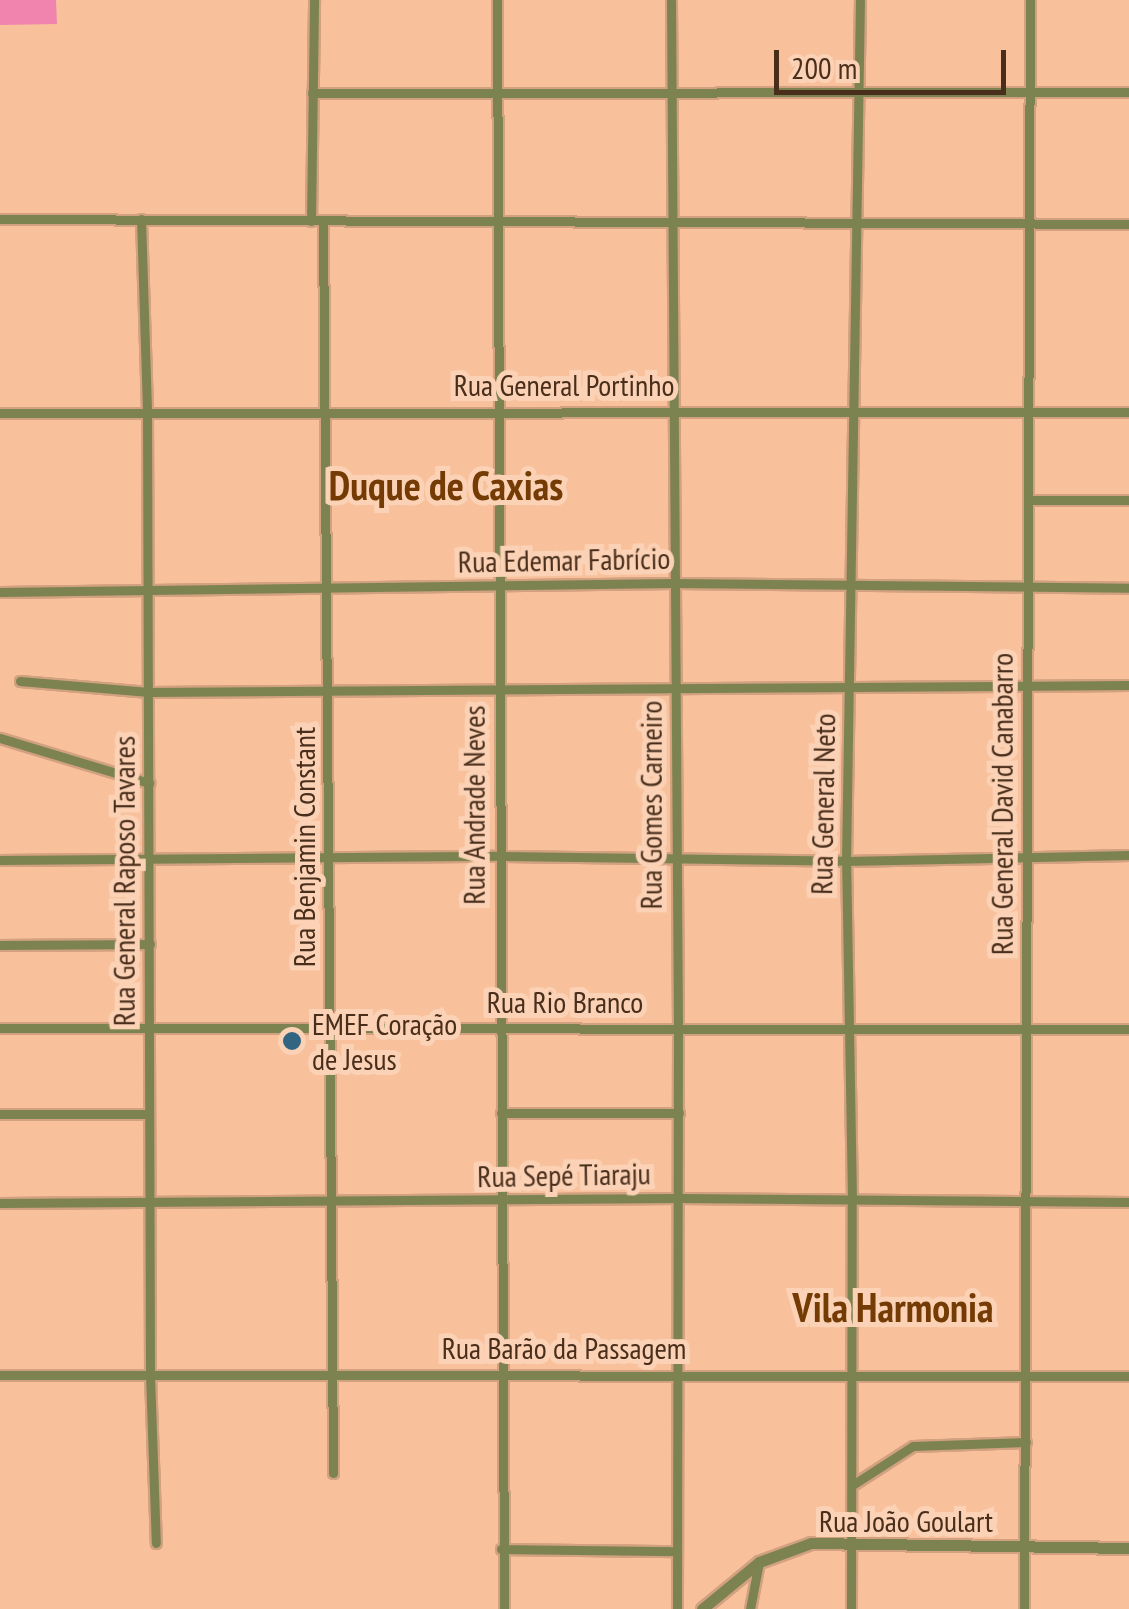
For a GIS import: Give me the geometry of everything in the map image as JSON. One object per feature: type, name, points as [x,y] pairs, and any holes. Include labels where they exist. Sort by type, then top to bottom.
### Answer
[{"type":"street","points":[[311,221],[314,0]]},
{"type":"street","name":"Rua Andrade Neves","points":[[497,0],[504,1609]]},
{"type":"street","name":"Rua Gomes Carneiro","points":[[671,0],[679,1113],[677,1609]]},
{"type":"street","name":"Rua General Neto","points":[[850,1609],[854,1484],[846,861],[850,410],[860,0]]},
{"type":"street","name":"Rua General David Canabarro","points":[[1024,1609],[1030,0]]},
{"type":"street","points":[[312,93],[1129,92]]},
{"type":"street","points":[[0,219],[1129,224]]},
{"type":"street","name":"Rua General Raposo Tavares","points":[[141,219],[147,412],[150,1376],[156,1543]]},
{"type":"street","name":"Rua Benjamin Constant","points":[[323,221],[330,857],[329,1374],[334,1473]]},
{"type":"street","name":"Rua General Portinho","points":[[0,413],[1129,412]]},
{"type":"street","points":[[1028,500],[1129,500]]},
{"type":"street","name":"Rua Edemar Fabrício","points":[[0,592],[674,583],[1129,588]]},
{"type":"street","points":[[20,681],[149,692],[1129,685]]},
{"type":"street","points":[[0,738],[149,784]]},
{"type":"street","points":[[0,860],[499,856],[846,861],[1129,855]]},
{"type":"street","points":[[0,945],[150,944]]},
{"type":"street","name":"Rua Rio Branco","points":[[0,1028],[1129,1029]]},
{"type":"street","points":[[502,1113],[679,1113]]},
{"type":"street","points":[[0,1114],[150,1114]]},
{"type":"street","name":"Rua Sepé Tiaraju","points":[[0,1203],[678,1198],[1129,1202]]},
{"type":"street","name":"Rua Barão da Passagem","points":[[0,1375],[1129,1376]]},
{"type":"street","points":[[854,1484],[913,1446],[932,1442],[1026,1442]]},
{"type":"street","name":"Rua João Goulart","points":[[702,1609],[758,1562],[811,1544],[1129,1548]]},
{"type":"street","points":[[501,1549],[676,1551]]},
{"type":"street","points":[[750,1609],[758,1562]]},
{"type":"shaded area","points":[[0,0],[56,0],[57,24],[0,25]]},
{"type":"place","name":"EMEF Coração de Jesus","points":[[292,1041]]},
{"type":"district","name":"Duque de Caxias","points":[[446,485]]},
{"type":"district","name":"Vila Harmonia","points":[[893,1307]]}]
